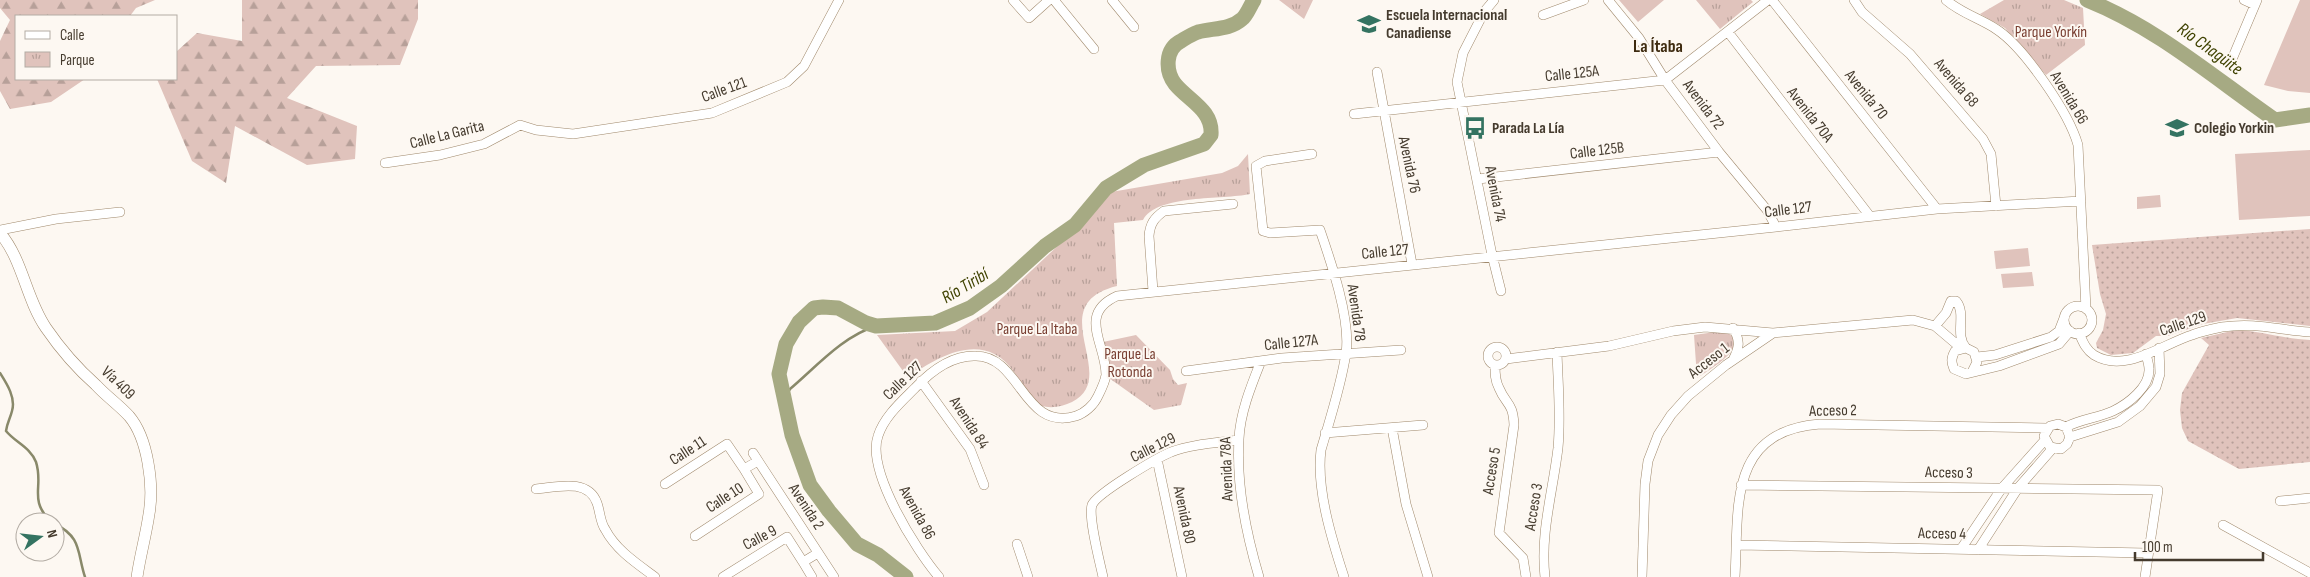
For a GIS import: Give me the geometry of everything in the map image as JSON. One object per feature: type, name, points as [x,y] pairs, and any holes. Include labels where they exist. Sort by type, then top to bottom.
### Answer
[{"type":"street","name":"Calle 121","points":[[573,134],[712,113],[787,82],[804,66],[839,0]]},
{"type":"street","points":[[1013,0],[1029,18],[1048,0]]},
{"type":"street","points":[[1054,0],[1094,49]]},
{"type":"street","points":[[1112,0],[1134,27]]},
{"type":"street","name":"Avenida 74","points":[[1494,0],[1484,12],[1463,53],[1458,75],[1460,104],[1501,290]]},
{"type":"street","points":[[1543,15],[1584,0]]},
{"type":"street","name":"Avenida 72","points":[[1608,0],[1640,38],[1665,80],[1719,152],[1768,210],[1776,227]]},
{"type":"street","points":[[1665,80],[1768,0]]},
{"type":"street","name":"Avenida 70","points":[[1772,0],[1937,210]]},
{"type":"street","name":"Avenida 68","points":[[1854,0],[1862,12],[1910,54],[1983,138],[1991,154],[1996,206]]},
{"type":"street","name":"Avenida 66","points":[[1946,0],[2007,38],[2056,99],[2066,115],[2078,145],[2086,309]]},
{"type":"street","points":[[2230,64],[2256,2],[2244,0]]},
{"type":"street","name":"Avenida 70A","points":[[1728,32],[1869,215]]},
{"type":"street","name":"Avenida 76","points":[[1377,72],[1412,264]]},
{"type":"street","name":"Calle 125A","points":[[1354,114],[1460,104],[1665,80]]},
{"type":"street","name":"Calle La Garita","points":[[385,163],[440,155],[484,144],[520,125],[536,130],[573,134]]},
{"type":"street","name":"Calle 125B","points":[[1478,179],[1719,152]]},
{"type":"street","name":"Avenida 78","points":[[1312,154],[1265,161],[1256,166],[1263,230],[1270,233],[1320,230],[1335,273],[1346,336],[1346,353],[1321,450],[1321,479],[1336,553],[1344,577]]},
{"type":"street","name":"Calle 127","points":[[875,460],[880,428],[891,413],[933,370],[951,361],[976,356],[986,357],[1006,368],[1031,404],[1040,410],[1063,417],[1076,416],[1087,410],[1095,401],[1106,376],[1095,322],[1098,312],[1105,301],[1117,296],[1776,227],[1869,215],[2081,200]]},
{"type":"street","points":[[1153,291],[1149,236],[1150,228],[1155,218],[1164,211],[1233,204]]},
{"type":"street","points":[[0,232],[56,219],[120,212]]},
{"type":"street","name":"Vía 409","points":[[0,232],[8,243],[30,297],[46,328],[95,385],[129,417],[138,429],[145,451],[150,491],[150,512],[137,577]]},
{"type":"street","name":"Avenida 66","points":[[2073,307],[2084,286]]},
{"type":"street","points":[[1963,348],[1960,337],[1960,307],[1956,300],[1952,301],[1946,313],[1935,326],[1949,340],[1963,348],[1974,352],[1976,357],[1975,367],[1972,372]]},
{"type":"street","points":[[1949,340],[1954,370],[1960,373],[1972,372],[1999,366],[2059,344],[2075,332],[2090,325],[2091,316],[2082,306],[2073,307],[2067,311],[2059,331],[2051,336],[1995,355],[1976,357]]},
{"type":"street","points":[[2064,318],[2065,326],[2075,332]]},
{"type":"street","name":"Acceso 1","points":[[1642,577],[1645,484],[1648,461],[1658,435],[1671,415],[1688,396],[1773,333],[1913,320],[1935,326]]},
{"type":"street","name":"Calle 129","points":[[2075,332],[2093,355],[2102,359],[2120,361],[2146,354],[2192,335],[2243,324],[2263,324],[2292,331],[2310,332]]},
{"type":"street","points":[[1506,358],[1609,346],[1674,331],[1705,327],[1773,333]]},
{"type":"street","points":[[1733,328],[1738,335],[1740,345],[1733,361]]},
{"type":"street","points":[[1494,347],[1503,349],[1506,358],[1503,363],[1495,364],[1488,357],[1488,352],[1494,347]]},
{"type":"street","points":[[1951,357],[1955,351],[1963,348]]},
{"type":"street","points":[[1978,550],[2018,488],[2053,448],[2064,447],[2070,437],[2118,422],[2140,406],[2156,387],[2160,374],[2159,348]]},
{"type":"street","name":"Calle 127A","points":[[1186,371],[1261,361],[1401,350]]},
{"type":"street","name":"Acceso 3","points":[[1544,577],[1545,533],[1558,446],[1557,352]]},
{"type":"street","points":[[2066,427],[2078,420],[2113,412],[2127,403],[2140,391],[2147,380],[2149,369],[2146,354]]},
{"type":"street","name":"Avenida 78A","points":[[1259,577],[1244,514],[1239,472],[1239,440],[1250,390],[1261,361]]},
{"type":"street","name":"Acceso 5","points":[[1495,364],[1498,385],[1514,413],[1499,533],[1523,558],[1526,577]]},
{"type":"street","name":"Avenida 84","points":[[921,382],[959,431],[973,455],[984,486]]},
{"type":"street","points":[[1961,550],[2002,488],[2045,440],[2047,428],[2058,424],[2066,427],[2070,437]]},
{"type":"street","name":"Acceso 2","points":[[1735,577],[1741,485],[1744,472],[1754,454],[1769,441],[1806,425],[2047,428]]},
{"type":"street","points":[[1326,434],[1423,426]]},
{"type":"street","points":[[1392,428],[1406,504],[1428,577]]},
{"type":"street","name":"Calle 129","points":[[1103,577],[1091,507],[1094,501],[1105,490],[1172,452],[1203,444],[1239,440]]},
{"type":"street","points":[[2045,440],[2053,448]]},
{"type":"street","name":"Calle 11","points":[[665,484],[727,444],[744,469]]},
{"type":"street","name":"Calle 10","points":[[695,536],[759,494],[744,469],[755,457]]},
{"type":"street","name":"Avenida 2","points":[[755,457],[834,577]]},
{"type":"street","name":"Avenida 80","points":[[1157,459],[1182,577]]},
{"type":"street","name":"Avenida 86","points":[[875,460],[901,520],[939,577]]},
{"type":"street","name":"Acceso 3","points":[[1741,485],[2158,490],[2147,554]]},
{"type":"street","points":[[536,490],[572,486],[585,488],[594,494],[603,527],[614,544],[654,577]]},
{"type":"street","points":[[2280,501],[2310,498]]},
{"type":"street","points":[[2223,525],[2310,573]]},
{"type":"street","name":"Calle 9","points":[[723,577],[787,537],[803,562]]},
{"type":"street","points":[[1017,544],[1028,577]]},
{"type":"street","name":"Acceso 4","points":[[1737,545],[2147,554]]},
{"type":"street","points":[[812,577],[803,562],[818,553]]},
{"type":"street","points":[[2145,577],[2147,554]]},
{"type":"green space","points":[[0,0],[155,0],[136,8],[131,15],[15,15],[15,80],[84,80],[51,102],[10,109],[0,91],[0,41],[10,20],[0,8]]},
{"type":"green space","points":[[242,0],[418,0],[418,19],[400,65],[316,66],[287,98],[357,126],[355,159],[307,165],[235,126],[226,183],[192,161],[157,80],[178,80],[178,50],[197,33],[242,41]]},
{"type":"green space","points":[[1279,0],[1313,0],[1304,19]]},
{"type":"green space","points":[[1619,0],[1664,0],[1638,22]]},
{"type":"green space","points":[[1696,0],[1751,0],[1753,2],[1720,29]]},
{"type":"green space","name":"Parque Yorkín","points":[[2004,0],[2064,0],[2083,8],[2085,45],[2046,75],[2005,28],[1980,14]]},
{"type":"green space","points":[[2300,0],[2310,0],[2310,93],[2288,91],[2264,85]]},
{"type":"green space","points":[[2310,150],[2310,216],[2239,220],[2235,154]]},
{"type":"green space","name":"Parque La Itaba","points":[[1248,154],[1250,194],[1176,202],[1151,212],[1143,220],[1114,223],[1117,286],[1095,295],[1085,309],[1082,324],[1089,376],[1085,391],[1072,402],[1052,407],[1036,404],[1029,398],[1014,372],[1002,359],[990,352],[976,349],[948,355],[920,369],[908,378],[877,335],[955,331],[987,312],[1078,227],[1111,192],[1222,173],[1238,166]]},
{"type":"green space","points":[[2160,195],[2161,207],[2137,209],[2137,197]]},
{"type":"green space","points":[[2310,229],[2310,326],[2237,318],[2203,324],[2168,336],[2156,336],[2133,353],[2111,355],[2097,348],[2096,343],[2103,330],[2106,314],[2100,294],[2092,245]]},
{"type":"green space","points":[[2028,248],[2030,266],[1996,269],[1994,251]]},
{"type":"green space","points":[[2032,272],[2034,286],[2003,288],[2001,274]]},
{"type":"green space","points":[[2236,330],[2310,340],[2310,462],[2239,469],[2188,441],[2182,428],[2180,410],[2182,393],[2209,345],[2201,338]]},
{"type":"green space","points":[[1722,331],[1732,336],[1735,342],[1733,349],[1720,363],[1697,378],[1694,335]]},
{"type":"green space","name":"Parque La Rotonda","points":[[1136,335],[1170,370],[1173,379],[1178,385],[1187,383],[1181,405],[1154,410],[1109,378],[1103,342]]},
{"type":"waterway","name":"Río Tiribí","points":[[906,577],[878,555],[857,544],[810,485],[792,435],[779,374],[786,344],[799,322],[814,308],[823,307],[838,308],[866,323],[876,326],[935,323],[970,308],[1001,286],[1045,246],[1075,225],[1106,188],[1144,165],[1204,144],[1211,135],[1211,126],[1204,112],[1172,79],[1168,67],[1169,55],[1176,45],[1198,32],[1237,23],[1245,15],[1254,0]]},
{"type":"waterway","name":"Río Chagüite","points":[[2087,0],[2113,11],[2161,39],[2275,120],[2310,115]]},
{"type":"waterway","points":[[785,405],[785,397],[790,389],[820,362],[852,337],[876,326]]},
{"type":"waterway","points":[[0,373],[13,401],[6,431],[27,449],[36,462],[38,471],[38,500],[43,512]]},
{"type":"waterway","points":[[65,530],[70,534],[77,546],[85,577]]},
{"type":"place","name":"Escuela Internacional Canadiense","points":[[1369,24]]},
{"type":"place","name":"Parada La Lía","points":[[1475,128]]},
{"type":"place","name":"Colegio Yorkin","points":[[2177,128]]},
{"type":"district","name":"La Ítaba","points":[[1658,46]]}]
